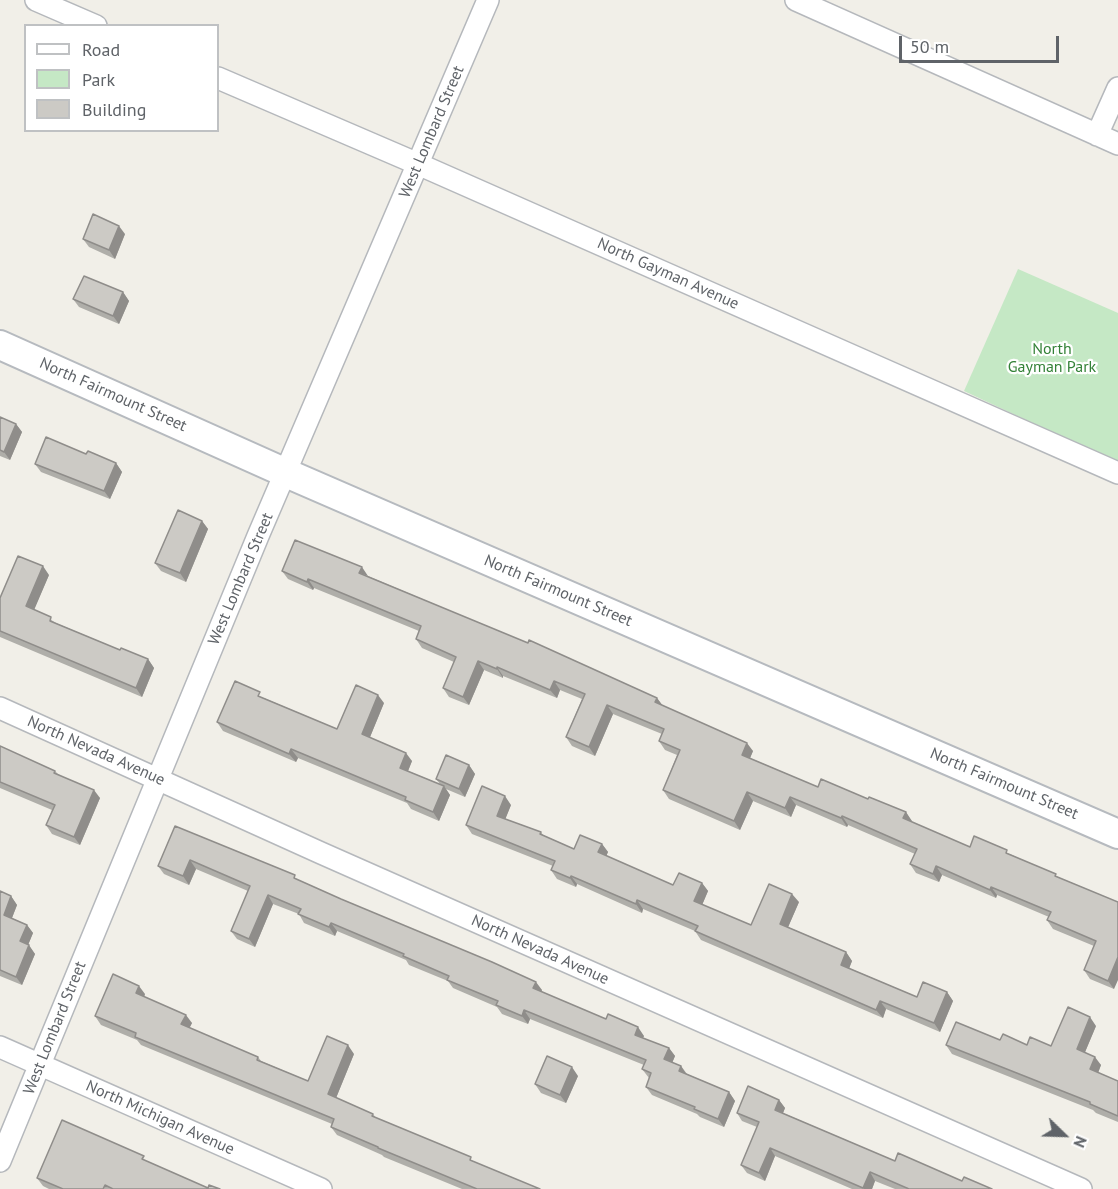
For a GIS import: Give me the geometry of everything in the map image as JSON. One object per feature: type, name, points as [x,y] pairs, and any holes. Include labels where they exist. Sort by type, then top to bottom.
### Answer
[{"type":"street","points":[[36,0],[91,24]]},
{"type":"street","name":"West Lombard Street","points":[[0,1161],[258,536],[488,0]]},
{"type":"street","points":[[807,2],[1118,144]]},
{"type":"street","name":"North Gayman Avenue","points":[[219,78],[1118,473]]},
{"type":"street","points":[[1098,135],[1118,88]]},
{"type":"street","name":"North Fairmount Street","points":[[0,345],[286,473],[1118,834]]},
{"type":"street","name":"North Nevada Avenue","points":[[0,708],[1081,1189]]},
{"type":"street","name":"North Michigan Avenue","points":[[0,1047],[321,1189]]},
{"type":"green space","name":"North Gayman Park","points":[[1018,269],[1118,313],[1118,463],[964,391]]},
{"type":"building","points":[[93,214],[119,226],[109,250],[83,239]]},
{"type":"building","points":[[84,276],[123,292],[113,316],[73,299]]},
{"type":"building","points":[[0,417],[16,424],[4,452],[0,450]]},
{"type":"building","points":[[46,437],[86,454],[88,451],[116,463],[104,491],[35,464]]},
{"type":"building","points":[[178,510],[202,521],[180,573],[155,563]]},
{"type":"building","points":[[295,540],[362,567],[359,573],[528,643],[529,640],[657,698],[655,702],[747,743],[742,755],[818,787],[821,779],[868,799],[869,797],[906,812],[903,818],[970,847],[974,836],[1007,850],[1006,853],[1056,874],[1055,876],[1118,902],[1118,957],[1108,981],[1084,970],[1096,941],[1047,920],[1051,912],[991,887],[990,890],[936,866],[933,874],[910,864],[917,849],[842,816],[841,818],[790,797],[785,808],[747,792],[734,821],[663,790],[680,750],[659,741],[664,729],[607,705],[589,747],[566,737],[585,694],[554,681],[550,690],[478,661],[463,697],[443,688],[456,657],[416,639],[421,626],[308,579],[307,582],[282,571]]},
{"type":"building","points":[[18,556],[43,566],[26,606],[51,617],[50,621],[148,659],[136,688],[0,631],[0,598]]},
{"type":"building","points":[[235,681],[260,692],[258,696],[337,729],[356,685],[378,695],[362,734],[406,753],[400,768],[444,786],[433,812],[405,800],[406,797],[291,749],[289,754],[217,722]]},
{"type":"building","points":[[0,746],[94,790],[74,837],[46,825],[55,805],[0,782]]},
{"type":"building","points":[[446,755],[469,765],[459,789],[436,779]]},
{"type":"building","points":[[482,786],[505,796],[497,816],[541,832],[540,834],[574,849],[580,835],[602,844],[598,852],[673,885],[679,873],[702,883],[694,901],[751,925],[769,884],[792,894],[780,924],[846,952],[841,965],[917,997],[923,982],[947,992],[934,1023],[880,1001],[876,1010],[695,931],[698,926],[637,900],[636,904],[571,876],[570,878],[551,870],[555,861],[466,825]]},
{"type":"building","points":[[175,826],[295,875],[294,878],[341,899],[492,962],[536,982],[533,988],[606,1019],[608,1014],[638,1027],[635,1035],[669,1048],[664,1059],[681,1066],[679,1071],[729,1092],[718,1119],[646,1087],[651,1073],[642,1069],[646,1060],[524,1010],[522,1016],[496,1005],[498,1001],[447,980],[449,976],[403,956],[404,954],[331,923],[329,927],[298,914],[301,909],[268,895],[249,939],[231,931],[250,886],[190,860],[183,876],[158,866]]},
{"type":"building","points":[[0,891],[11,896],[4,915],[27,925],[20,941],[29,945],[16,977],[0,970]]},
{"type":"building","points":[[113,974],[139,986],[136,993],[186,1015],[181,1024],[308,1081],[327,1036],[348,1045],[328,1094],[373,1114],[372,1116],[471,1157],[470,1160],[540,1189],[477,1189],[331,1127],[334,1119],[135,1037],[136,1033],[95,1016]]},
{"type":"building","points":[[1068,1007],[1090,1017],[1077,1049],[1095,1057],[1090,1069],[1118,1081],[1118,1116],[1090,1102],[946,1045],[956,1022],[1000,1040],[1003,1034],[1027,1045],[1030,1037],[1051,1046]]},
{"type":"building","points":[[547,1056],[572,1067],[560,1095],[535,1084]]},
{"type":"building","points":[[748,1086],[779,1100],[775,1110],[895,1161],[898,1153],[962,1181],[964,1177],[992,1189],[909,1189],[870,1172],[863,1188],[770,1148],[759,1173],[741,1165],[759,1122],[737,1113]]},
{"type":"building","points":[[62,1120],[144,1156],[142,1159],[208,1188],[209,1185],[220,1189],[113,1189],[105,1185],[103,1189],[63,1189],[37,1178]]}]
